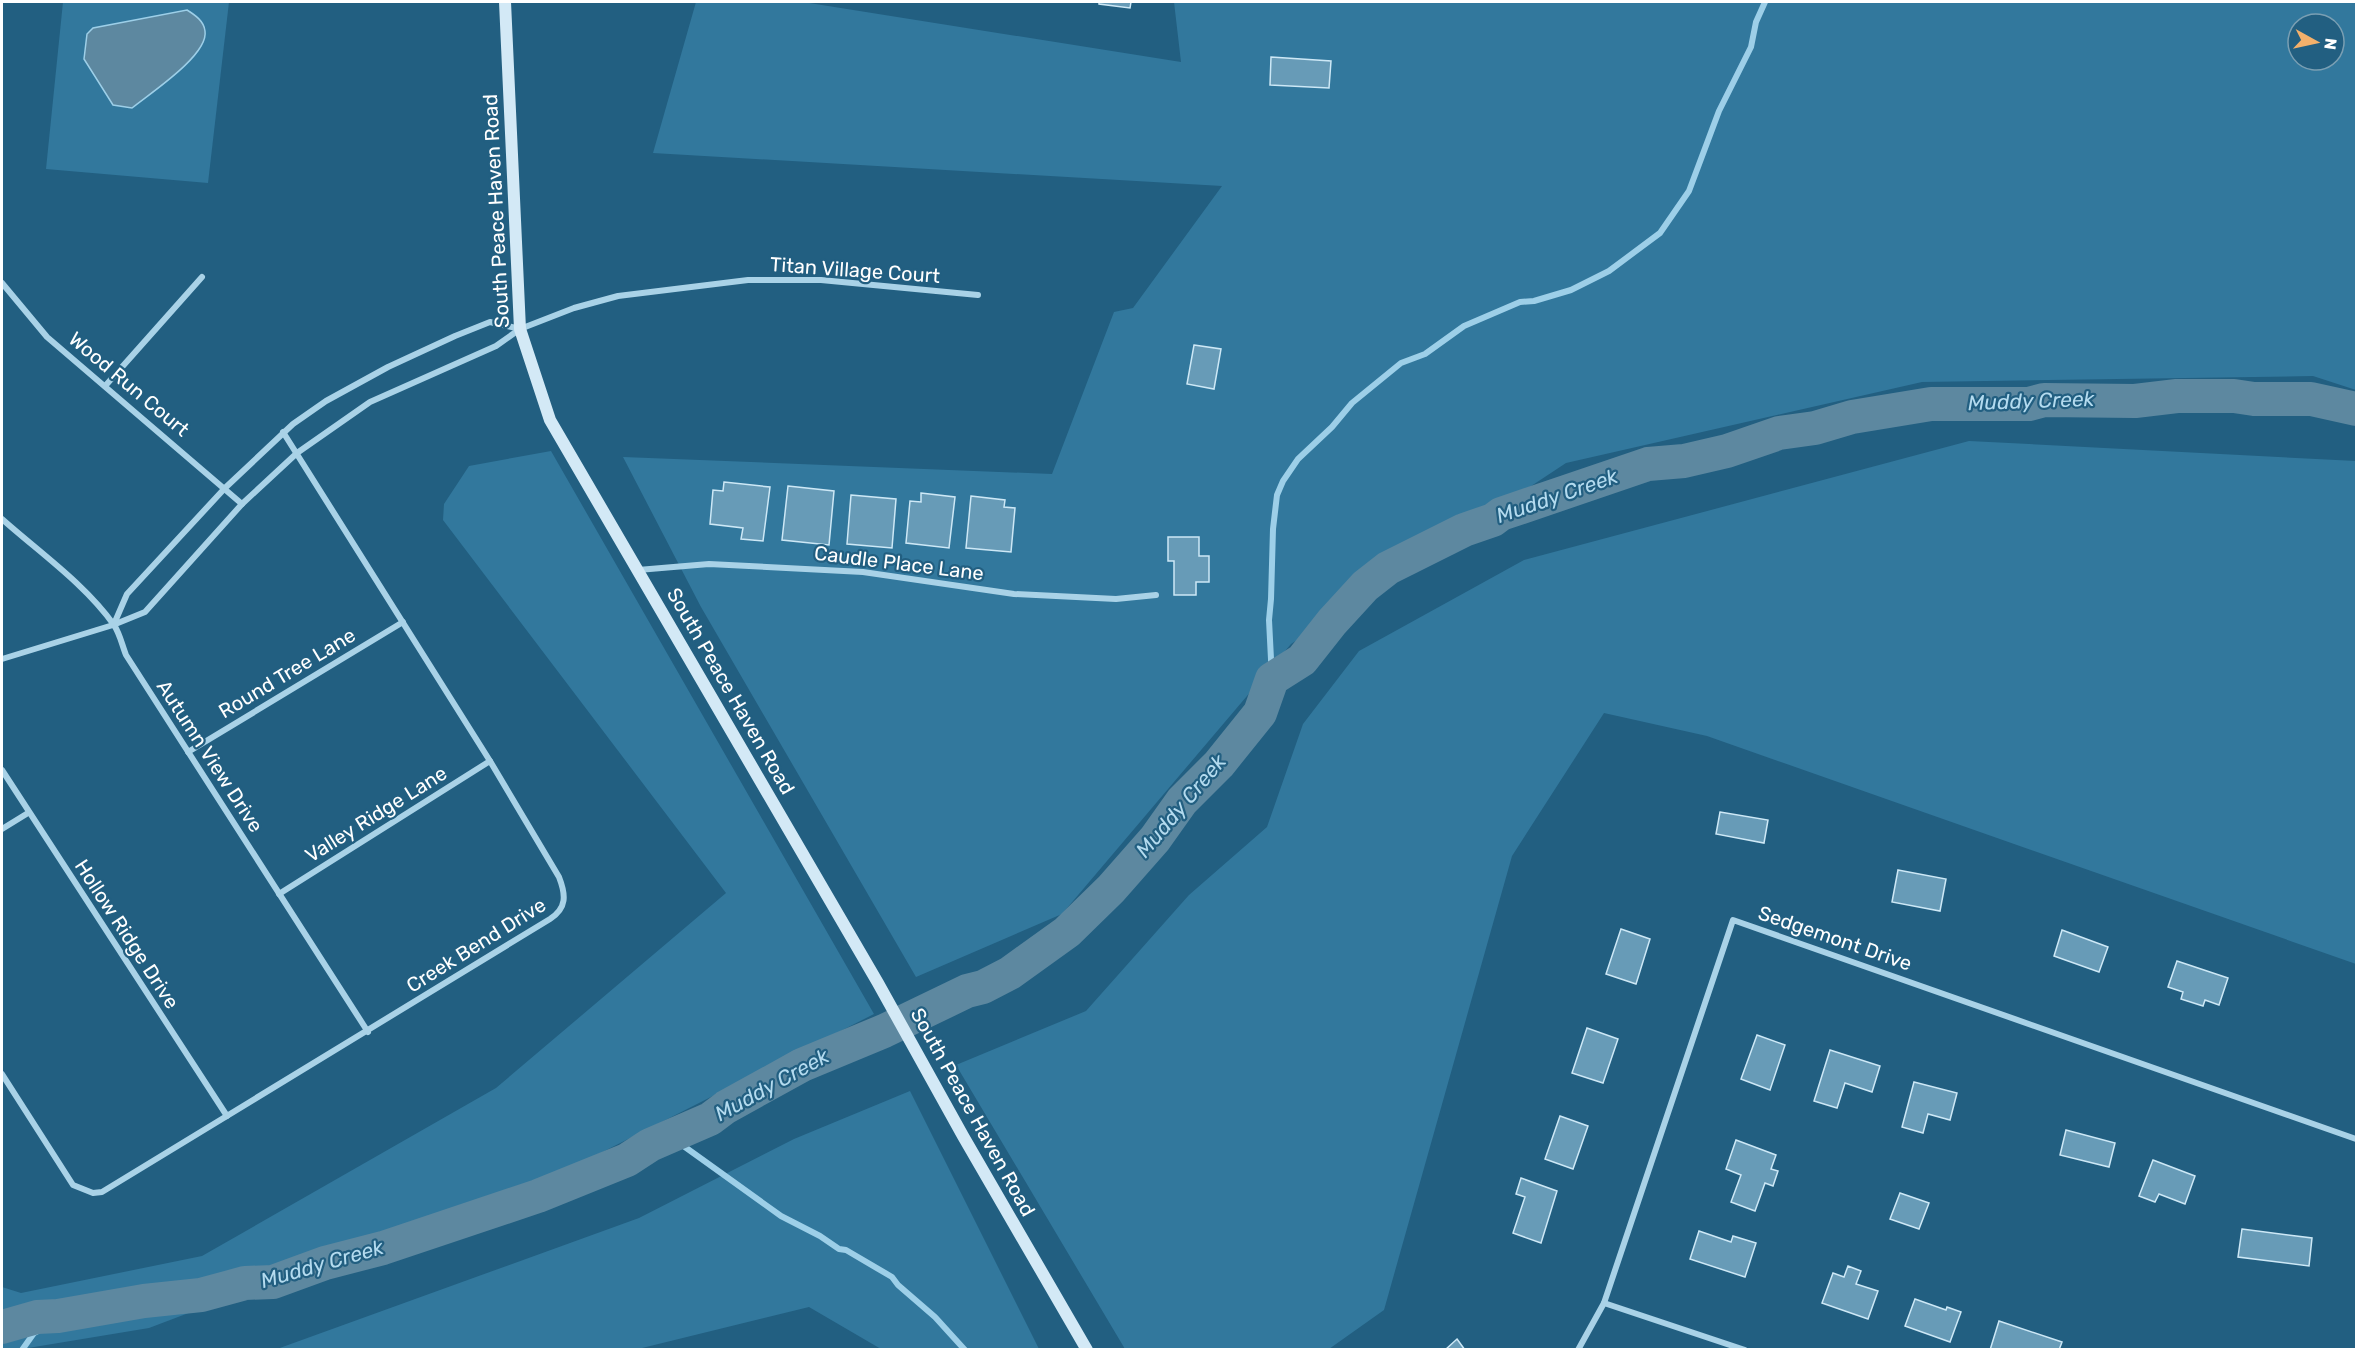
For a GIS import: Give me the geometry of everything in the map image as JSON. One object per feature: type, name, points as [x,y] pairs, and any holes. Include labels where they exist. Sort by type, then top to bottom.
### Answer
[{"type":"main road","name":"South Peace Haven Road","points":[[505,2],[519,329],[550,420],[879,983],[963,1136],[1087,1350]]},
{"type":"street","points":[[106,385],[202,278]]},
{"type":"street","name":"Titan Village Court","points":[[2,659],[113,625],[144,612],[242,504],[297,453],[370,402],[496,346],[519,329],[574,308],[618,296],[748,280],[821,280],[978,295]]},
{"type":"street","name":"Wood Run Court","points":[[2,283],[47,337],[106,385],[242,504]]},
{"type":"street","points":[[113,625],[128,594],[225,488],[284,432],[326,401],[388,368],[490,322],[519,329]]},
{"type":"street","name":"Creek Bend Drive","points":[[2,1074],[73,1185],[93,1193],[102,1192],[368,1032],[550,919],[559,913],[563,906],[565,896],[559,877],[490,761],[284,432]]},
{"type":"street","name":"Autumn View Drive","points":[[2,519],[85,592],[113,625],[120,636],[126,656],[368,1032]]},
{"type":"street","name":"Caudle Place Lane","points":[[638,570],[721,565],[863,572],[1014,594],[1116,599],[1156,595]]},
{"type":"street","name":"Round Tree Lane","points":[[188,752],[403,621]]},
{"type":"street","name":"Valley Ridge Lane","points":[[279,894],[490,761]]},
{"type":"street","name":"Hollow Ridge Drive","points":[[2,770],[227,1116]]},
{"type":"street","points":[[2,829],[28,813]]},
{"type":"street","name":"Sedgemont Drive","points":[[1578,1350],[1604,1303],[1734,920],[2356,1139]]},
{"type":"street","points":[[1604,1303],[1745,1350]]},
{"type":"shaded area","points":[[63,2],[229,2],[208,183],[46,169]]},
{"type":"shaded area","points":[[696,2],[803,2],[1181,62],[1174,2],[2356,2],[2356,390],[2313,376],[1922,382],[1566,463],[1291,644],[1062,914],[916,977],[701,607],[623,457],[1052,474],[1114,312],[1133,308],[1222,186],[653,153]]},
{"type":"shaded area","points":[[187,10],[199,19],[204,27],[204,41],[198,51],[164,84],[132,108],[113,105],[84,59],[87,34],[93,28]]},
{"type":"shaded area","points":[[1969,441],[2356,461],[2356,964],[1707,736],[1604,713],[1512,856],[1384,1310],[1329,1349],[1125,1349],[956,1065],[1086,1011],[1189,895],[1267,827],[1303,724],[1359,651],[1524,560]]},
{"type":"shaded area","points":[[551,451],[874,1014],[569,1169],[149,1328],[22,1349],[2,1349],[2,1287],[21,1293],[202,1256],[496,1088],[726,893],[443,520],[444,504],[469,466]]},
{"type":"shaded area","points":[[910,1091],[1039,1349],[881,1349],[809,1307],[638,1349],[277,1349],[639,1218],[794,1139]]},
{"type":"building","points":[[1099,2],[1131,2],[1130,8],[1099,4]]},
{"type":"building","points":[[1271,57],[1331,61],[1329,88],[1270,85]]},
{"type":"building","points":[[1194,345],[1221,349],[1214,389],[1187,384]]},
{"type":"building","points":[[724,482],[770,487],[763,541],[741,539],[743,528],[710,524],[713,490],[723,491]]},
{"type":"building","points":[[788,486],[834,491],[829,545],[782,540]]},
{"type":"building","points":[[921,493],[955,497],[949,548],[906,543],[910,501],[921,502]]},
{"type":"building","points":[[851,495],[896,499],[892,548],[847,544]]},
{"type":"building","points":[[971,496],[1005,500],[1004,507],[1015,508],[1011,552],[966,548]]},
{"type":"building","points":[[1168,537],[1199,537],[1199,556],[1209,556],[1209,582],[1196,582],[1196,595],[1174,595],[1174,561],[1168,561]]},
{"type":"building","points":[[1720,812],[1768,820],[1764,843],[1716,834]]},
{"type":"building","points":[[1898,870],[1946,879],[1940,911],[1892,902]]},
{"type":"building","points":[[1621,929],[1650,939],[1636,984],[1606,974]]},
{"type":"building","points":[[2062,930],[2108,947],[2099,972],[2054,956]]},
{"type":"building","points":[[2177,961],[2228,978],[2219,1005],[2205,1000],[2203,1006],[2181,999],[2183,992],[2168,987]]},
{"type":"building","points":[[1587,1028],[1618,1039],[1603,1083],[1572,1073]]},
{"type":"building","points":[[1757,1035],[1785,1045],[1770,1090],[1741,1079]]},
{"type":"building","points":[[1830,1050],[1880,1066],[1872,1092],[1845,1083],[1837,1108],[1814,1101]]},
{"type":"building","points":[[1914,1082],[1957,1093],[1950,1120],[1928,1114],[1923,1133],[1902,1127]]},
{"type":"building","points":[[1560,1116],[1588,1126],[1573,1169],[1545,1159]]},
{"type":"building","points":[[2066,1130],[2115,1143],[2109,1167],[2060,1155]]},
{"type":"building","points":[[1736,1140],[1776,1155],[1771,1169],[1778,1171],[1773,1186],[1765,1183],[1755,1211],[1731,1202],[1741,1175],[1726,1169]]},
{"type":"building","points":[[2153,1160],[2195,1176],[2185,1204],[2159,1194],[2155,1202],[2139,1196]]},
{"type":"building","points":[[1521,1178],[1557,1191],[1541,1243],[1513,1233],[1525,1197],[1516,1194]]},
{"type":"building","points":[[1900,1193],[1929,1203],[1919,1229],[1890,1219]]},
{"type":"building","points":[[2242,1229],[2312,1238],[2309,1266],[2238,1257]]},
{"type":"building","points":[[1699,1231],[1731,1242],[1733,1236],[1756,1243],[1745,1277],[1690,1259]]},
{"type":"building","points":[[1848,1266],[1861,1271],[1856,1284],[1878,1291],[1868,1319],[1822,1303],[1833,1273],[1844,1277]]},
{"type":"building","points":[[1915,1299],[1946,1310],[1947,1307],[1961,1312],[1950,1342],[1905,1326]]},
{"type":"building","points":[[1999,1321],[2062,1342],[2059,1350],[1990,1350]]},
{"type":"building","points":[[1457,1339],[1465,1350],[1445,1350]]},
{"type":"waterway","points":[[1272,679],[1269,620],[1273,529],[1277,495],[1283,481],[1298,459],[1332,427],[1352,403],[1401,363],[1425,354],[1464,326],[1520,302],[1534,301],[1571,290],[1609,271],[1660,233],[1689,191],[1719,111],[1751,47],[1756,22],[1765,2]]},
{"type":"waterway","name":"Muddy Creek","points":[[2,1327],[37,1317],[58,1316],[144,1301],[201,1295],[245,1283],[273,1282],[325,1263],[383,1248],[538,1196],[627,1160],[650,1145],[710,1119],[726,1107],[802,1065],[884,1031],[1010,973],[1067,932],[1111,889],[1155,839],[1182,801],[1219,764],[1260,713],[1272,679],[1302,660],[1365,586],[1388,568],[1464,530],[1493,520],[1501,514],[1648,464],[1684,461],[1727,451],[1779,433],[1815,428],[1852,417],[1931,404],[2029,404],[2044,400],[2135,401],[2177,396],[2234,396],[2254,399],[2311,399],[2356,409]]},
{"type":"waterway","points":[[671,1137],[781,1216],[892,1277],[935,1317],[965,1350]]},
{"type":"waterway","points":[[22,1350],[34,1333],[70,1314]]}]
